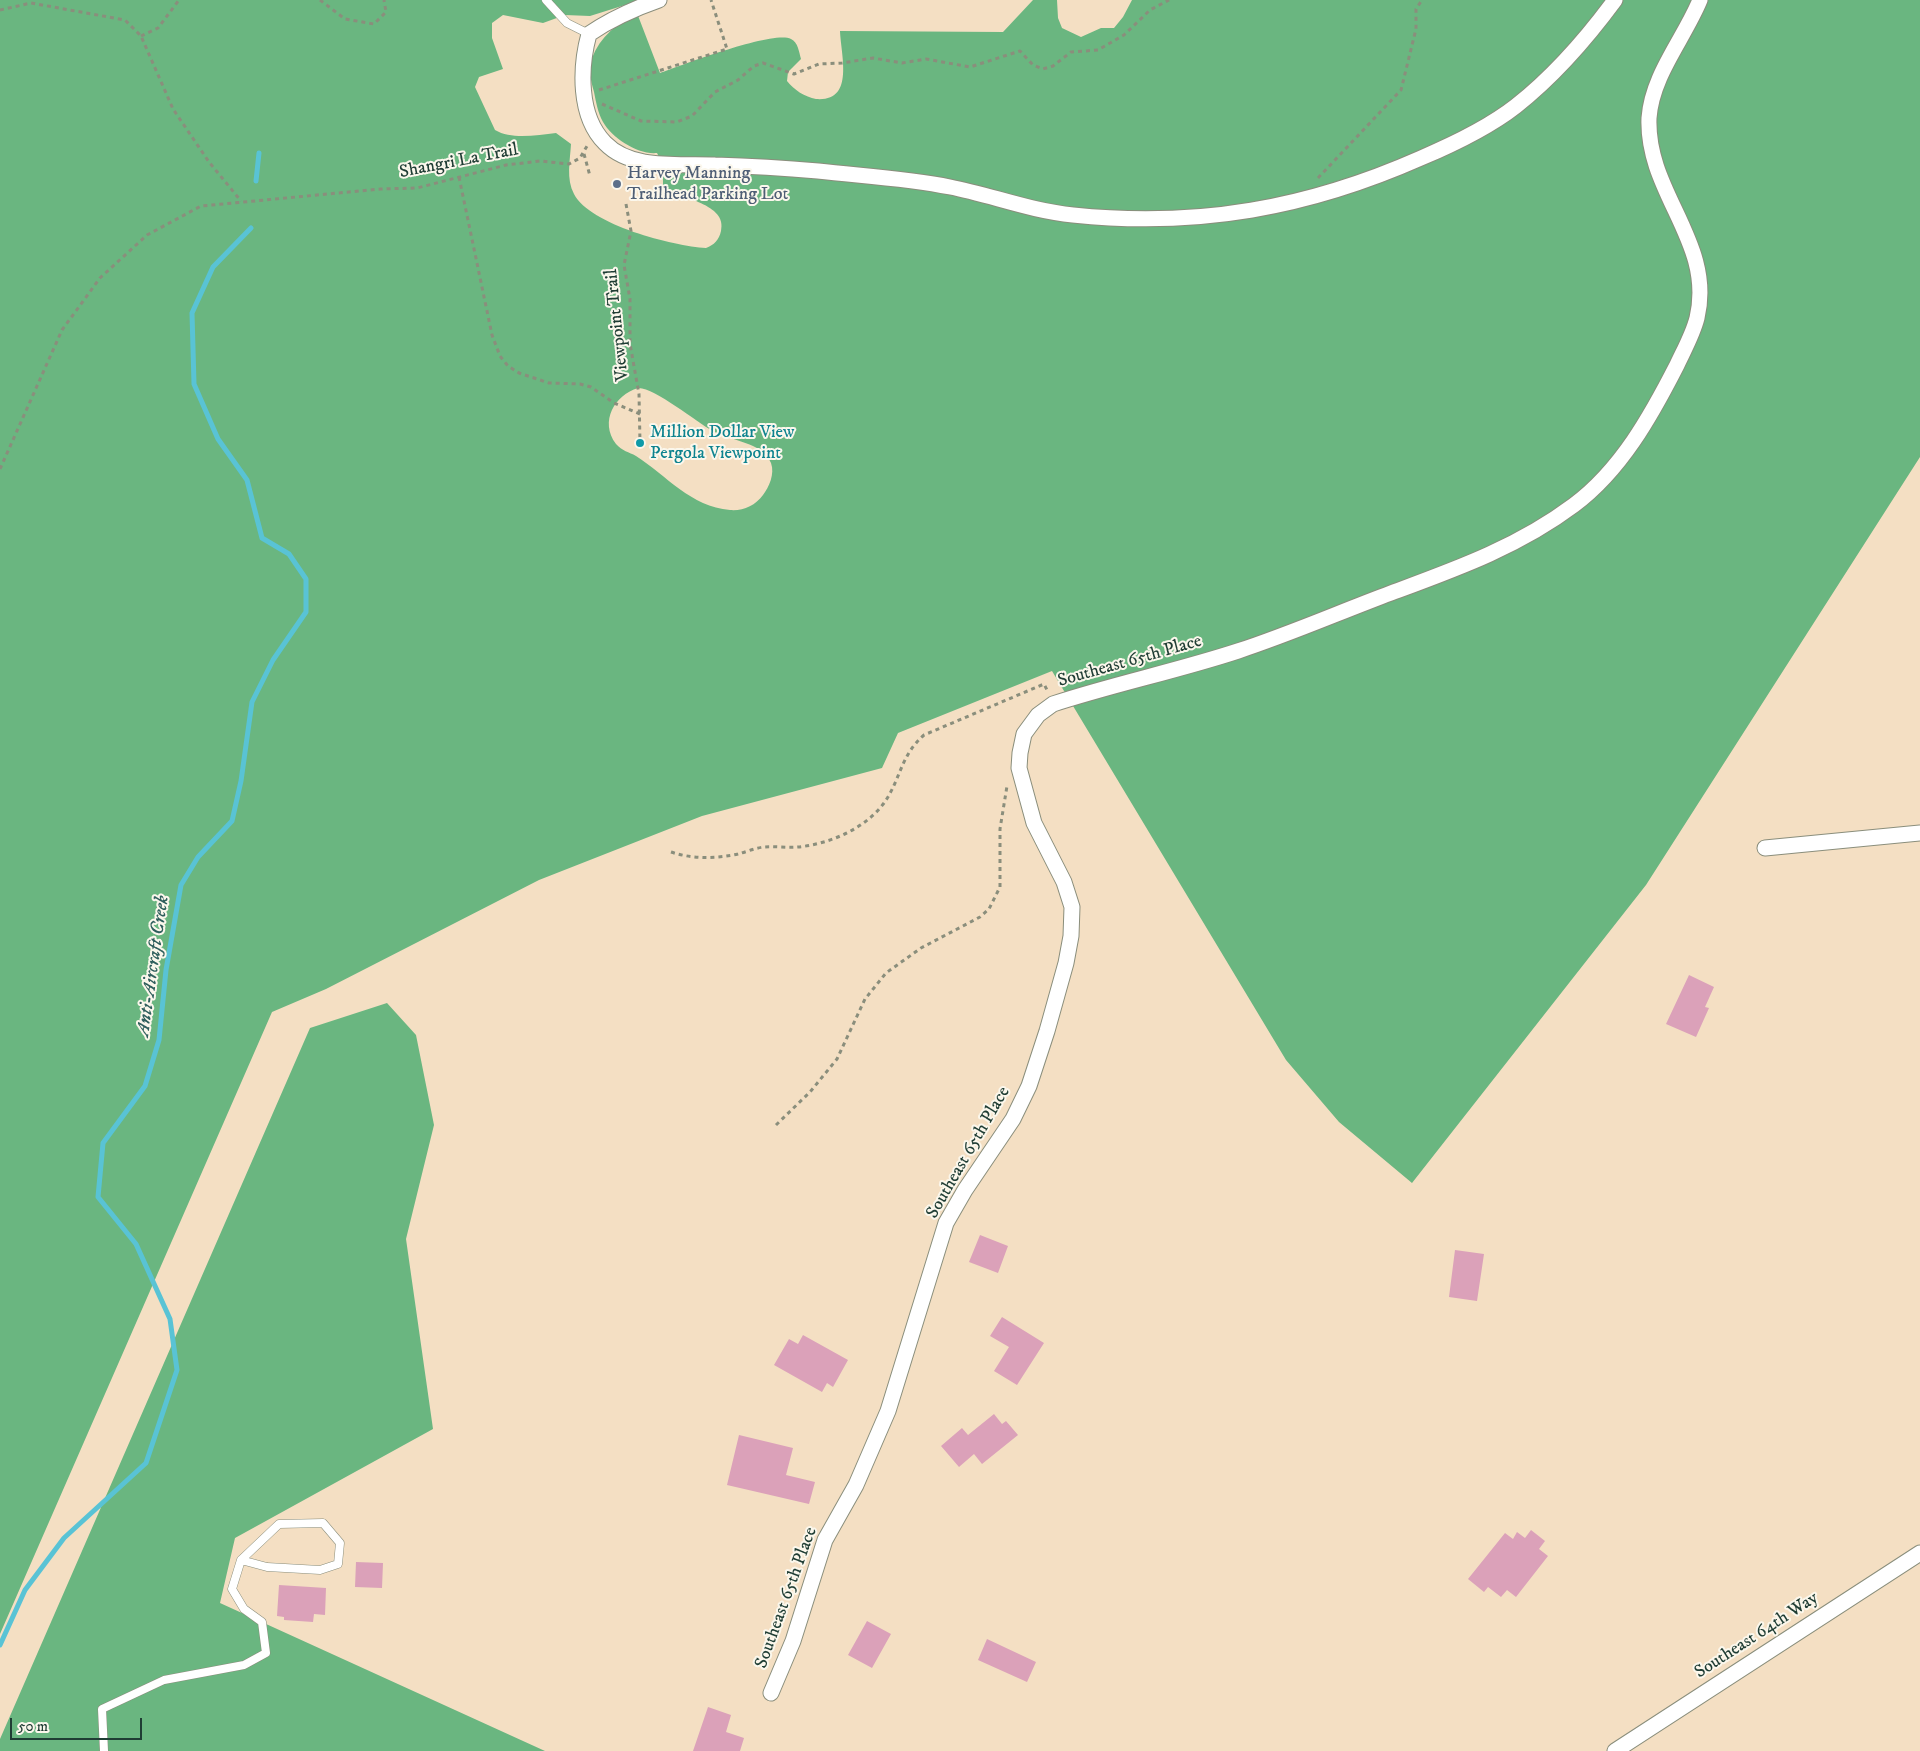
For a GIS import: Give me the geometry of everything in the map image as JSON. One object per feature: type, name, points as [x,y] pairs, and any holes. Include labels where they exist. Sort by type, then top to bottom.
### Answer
[{"type":"street","points":[[659,0],[626,12],[589,34],[583,69],[584,95],[591,120],[605,144],[635,160],[662,165],[713,164],[924,182],[960,189],[1045,211],[1073,215],[1153,218],[1244,212],[1290,204],[1341,190],[1388,173],[1479,130],[1514,107],[1540,86],[1577,47],[1615,0]]},
{"type":"street","name":"Southeast 65th Place","points":[[771,1693],[793,1641],[825,1540],[856,1485],[888,1411],[946,1224],[965,1190],[1013,1119],[1029,1086],[1066,963],[1071,936],[1072,907],[1064,882],[1034,823],[1019,768],[1024,734],[1038,715],[1053,704],[1239,651],[1484,558],[1528,534],[1575,504],[1614,466],[1639,434],[1663,392],[1697,318],[1700,287],[1696,257],[1680,220],[1663,189],[1650,149],[1649,118],[1654,90],[1700,0]]},
{"type":"street","points":[[1765,848],[1920,833]]},
{"type":"street","name":"Southeast 64th Way","points":[[1615,1751],[1920,1553]]},
{"type":"lane","points":[[546,0],[567,23],[589,34]]},
{"type":"lane","points":[[104,1751],[102,1709],[164,1680],[244,1665],[266,1653],[262,1622],[244,1610],[232,1589],[241,1560],[279,1524],[324,1522],[340,1543],[338,1564],[320,1570],[267,1567],[241,1560]]},
{"type":"path","points":[[141,36],[158,28],[178,0]]},
{"type":"path","points":[[320,0],[345,19],[374,24],[386,12],[384,0]]},
{"type":"path","points":[[584,95],[727,49],[712,0]]},
{"type":"path","points":[[590,176],[584,154],[591,120],[597,104],[606,105],[650,123],[669,123],[684,120],[699,110],[715,92],[738,80],[754,66],[763,63],[794,74],[819,64],[842,64],[873,58],[902,63],[926,59],[970,67],[1020,51],[1033,65],[1043,69],[1053,66],[1071,52],[1098,50],[1124,36],[1150,10],[1169,0]]},
{"type":"path","points":[[1316,180],[1401,90],[1416,29],[1416,9],[1422,0]]},
{"type":"path","points":[[0,10],[31,3],[60,10],[91,12],[125,20],[141,36],[173,109],[209,162],[241,202]]},
{"type":"path","name":"Shangri La Trail","points":[[0,469],[62,330],[100,278],[147,235],[200,206],[417,188],[487,169],[523,162],[540,161],[569,164],[576,162],[584,154]]},
{"type":"path","points":[[458,178],[492,335],[500,356],[508,366],[530,378],[549,383],[580,384],[591,387],[614,403],[640,414]]},
{"type":"path","name":"Viewpoint Trail","points":[[626,204],[631,231],[624,274],[630,299],[630,344],[638,388],[640,443]]},
{"type":"path","points":[[671,852],[691,858],[736,854],[763,847],[796,847],[822,843],[846,833],[867,820],[884,804],[895,785],[901,765],[912,746],[924,736],[1044,684],[1053,704]]},
{"type":"path","points":[[776,1125],[810,1092],[836,1058],[865,999],[886,973],[921,948],[970,924],[989,909],[1000,888],[1000,829],[1008,780]]},
{"type":"green space","points":[[0,0],[641,0],[590,16],[565,15],[543,23],[503,15],[492,23],[492,38],[503,69],[479,77],[475,87],[495,130],[517,136],[556,133],[571,144],[569,170],[574,194],[583,205],[597,215],[634,232],[674,243],[706,248],[716,242],[721,231],[721,222],[717,214],[701,203],[665,189],[663,186],[663,165],[657,153],[642,151],[626,144],[607,128],[598,111],[590,75],[590,67],[595,50],[610,31],[637,13],[660,73],[707,56],[766,39],[791,39],[797,45],[801,59],[788,72],[787,81],[800,93],[816,99],[828,98],[836,93],[841,85],[843,64],[840,31],[1003,32],[1033,0],[1057,0],[1058,18],[1062,28],[1081,37],[1101,28],[1114,28],[1123,17],[1132,0],[1920,0],[1920,457],[1646,885],[1412,1183],[1339,1122],[1286,1060],[1052,671],[898,733],[882,768],[702,816],[539,880],[326,989],[272,1012],[0,1634]],"holes":[[[638,388],[645,389],[713,431],[754,446],[767,456],[771,463],[772,476],[760,499],[744,509],[716,508],[691,497],[636,456],[618,446],[611,435],[609,427],[609,418],[612,410],[622,396]]]},
{"type":"green space","points":[[387,1003],[416,1035],[434,1125],[406,1239],[433,1429],[235,1538],[220,1603],[545,1751],[0,1751],[0,1739],[310,1028]]},
{"type":"building","points":[[1689,975],[1714,987],[1705,1007],[1709,1008],[1696,1037],[1666,1024]]},
{"type":"building","points":[[980,1235],[1008,1246],[998,1273],[969,1262]]},
{"type":"building","points":[[1455,1250],[1484,1254],[1477,1301],[1449,1297]]},
{"type":"building","points":[[1002,1317],[1044,1343],[1017,1385],[994,1371],[1009,1347],[990,1336]]},
{"type":"building","points":[[803,1335],[848,1360],[833,1387],[827,1383],[822,1392],[774,1365],[789,1339],[798,1344]]},
{"type":"building","points":[[994,1414],[1002,1424],[1006,1421],[1018,1435],[982,1464],[974,1454],[959,1467],[941,1446],[962,1428],[968,1435]]},
{"type":"building","points":[[739,1435],[793,1448],[786,1475],[815,1482],[809,1504],[727,1485]]},
{"type":"building","points":[[1531,1530],[1545,1541],[1539,1549],[1548,1556],[1516,1597],[1507,1590],[1501,1597],[1488,1587],[1484,1592],[1468,1579],[1505,1533],[1513,1539],[1517,1532],[1525,1538]]},
{"type":"building","points":[[356,1562],[383,1563],[382,1588],[355,1587]]},
{"type":"building","points":[[279,1585],[326,1588],[325,1615],[314,1614],[313,1622],[284,1620],[284,1617],[277,1616]]},
{"type":"building","points":[[867,1621],[891,1634],[872,1668],[848,1655]]},
{"type":"building","points":[[987,1639],[1036,1662],[1027,1682],[978,1660]]},
{"type":"building","points":[[708,1707],[731,1715],[726,1732],[744,1738],[740,1751],[693,1751]]},
{"type":"waterway","name":"Anti-Aircraft Creek","points":[[256,181],[259,153]]},
{"type":"waterway","name":"Anti-Aircraft Creek","points":[[0,1645],[25,1590],[64,1538],[146,1463],[177,1370],[170,1319],[136,1244],[98,1197],[103,1143],[145,1086],[159,1040],[166,970],[181,885],[198,857],[232,821],[241,781],[252,702],[273,660],[306,612],[306,579],[289,554],[262,538],[247,480],[218,439],[194,384],[192,313],[213,267],[251,228]]},
{"type":"place","name":"Harvey Manning Trailhead Parking Lot","points":[[617,184]]},
{"type":"place","name":"Million Dollar View Pergola Viewpoint","points":[[640,443]]}]
